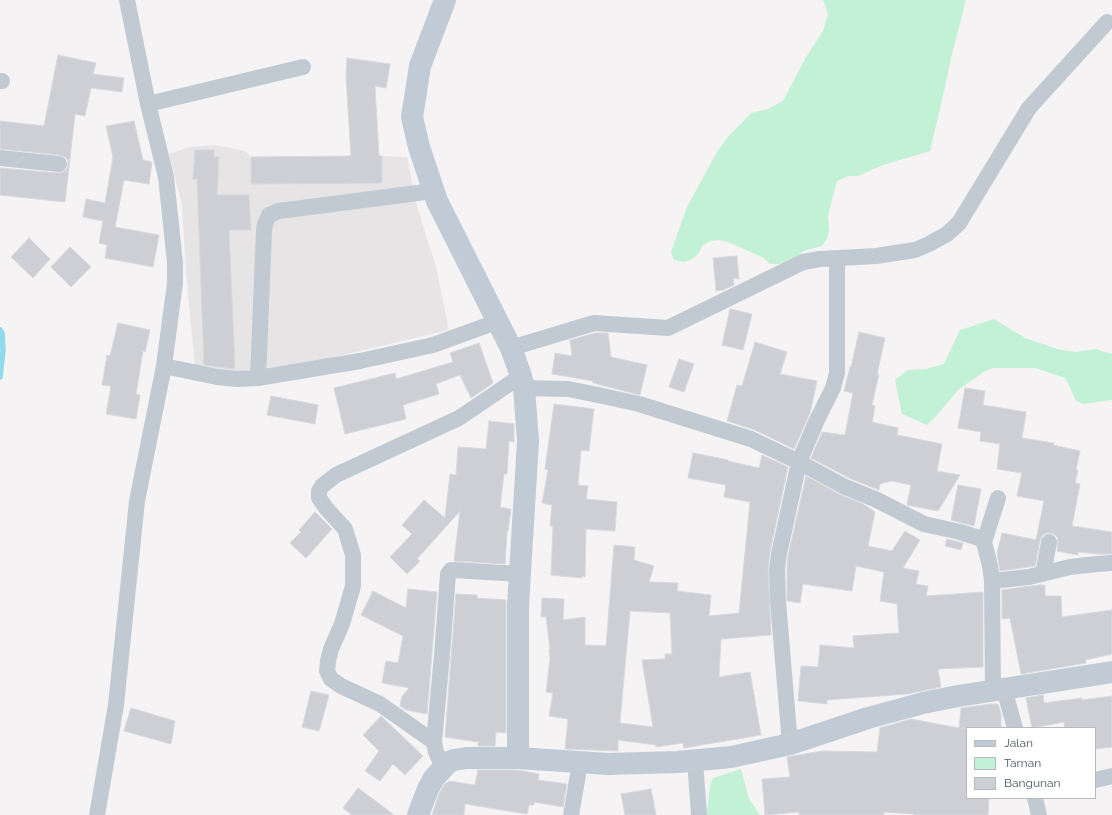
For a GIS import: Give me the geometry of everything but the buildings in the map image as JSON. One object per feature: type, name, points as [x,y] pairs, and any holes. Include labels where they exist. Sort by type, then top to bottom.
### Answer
[{"type":"street","points":[[97,815],[116,705],[137,501],[164,366],[173,304],[175,263],[165,173],[148,104],[127,0]]},
{"type":"street","points":[[446,0],[420,66],[412,117],[419,147],[437,201],[499,321],[511,348],[522,382],[528,441],[518,606],[518,758]]},
{"type":"street","points":[[511,348],[594,324],[668,328],[802,262],[820,259],[876,256],[914,250],[929,244],[947,234],[958,224],[1029,108],[1107,22]]},
{"type":"street","points":[[148,104],[303,67]]},
{"type":"street","points":[[0,158],[59,164]]},
{"type":"street","points":[[258,378],[264,231],[269,215],[279,211],[433,191]]},
{"type":"street","points":[[790,744],[778,602],[777,569],[799,462],[816,422],[833,388],[837,373],[837,259]]},
{"type":"street","points":[[164,366],[217,377],[237,379],[258,378],[360,361],[433,345],[499,321]]},
{"type":"street","points":[[434,742],[380,704],[341,686],[331,679],[327,671],[331,649],[342,624],[353,586],[353,555],[345,528],[326,508],[319,498],[319,491],[322,486],[336,475],[459,418],[522,382],[568,389],[639,404],[751,439],[924,524],[973,535],[984,542]]},
{"type":"street","points":[[998,498],[984,542],[992,581],[998,690],[1015,727]]},
{"type":"street","points":[[1043,574],[1049,542]]},
{"type":"street","points":[[992,581],[1029,577],[1070,567],[1112,563]]},
{"type":"street","points":[[443,767],[436,752],[434,742],[449,572],[454,570],[520,574]]},
{"type":"street","points":[[418,815],[434,778],[443,767],[454,760],[466,758],[518,758],[608,764],[695,761],[731,757],[790,744],[868,718],[923,703],[1112,672]]},
{"type":"street","points":[[695,761],[699,815]]},
{"type":"street","points":[[571,815],[580,763]]},
{"type":"street","points":[[1096,780],[1112,776]]},
{"type":"street","points":[[1035,799],[1039,815]]},
{"type":"shaded area","points":[[215,145],[245,151],[251,157],[407,157],[416,203],[436,267],[449,330],[317,361],[221,374],[195,368],[186,272],[182,205],[169,154],[190,147]]},
{"type":"green space","points":[[823,0],[966,0],[930,151],[883,165],[858,176],[848,176],[837,181],[828,215],[829,231],[827,239],[822,246],[803,251],[797,257],[779,264],[770,264],[764,258],[728,242],[719,240],[710,241],[702,246],[699,253],[691,260],[683,262],[674,260],[671,252],[687,207],[717,152],[727,138],[751,113],[768,109],[783,101],[805,59],[823,31],[828,14]]},
{"type":"green space","points":[[994,319],[1025,338],[1057,349],[1075,352],[1096,349],[1112,354],[1112,400],[1084,404],[1076,401],[1065,378],[1035,368],[993,368],[985,371],[958,390],[927,425],[902,414],[895,380],[908,370],[926,369],[944,364],[960,330]]},
{"type":"green space","points":[[741,769],[749,799],[760,815],[707,815],[710,786],[713,778]]},
{"type":"waterway","points":[[0,330],[2,333],[3,350],[0,377]]}]
